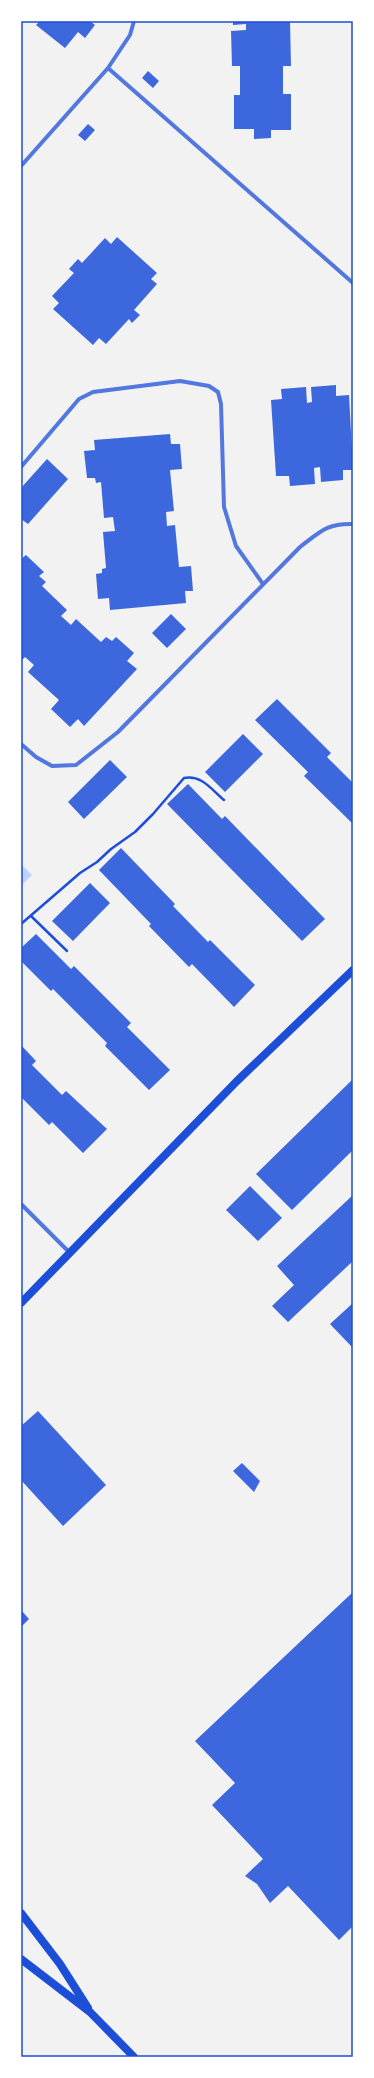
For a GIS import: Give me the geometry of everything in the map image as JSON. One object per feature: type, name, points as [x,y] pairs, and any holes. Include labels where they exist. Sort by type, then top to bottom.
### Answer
[{"type":"main road","points":[[21,1303],[237,1081],[353,970]]},
{"type":"main road","points":[[21,1913],[60,1964],[90,2012]]},
{"type":"main road","points":[[21,1959],[90,2012],[134,2057]]},
{"type":"street","points":[[21,166],[108,68],[130,34],[134,21]]},
{"type":"street","points":[[108,68],[353,283]]},
{"type":"street","points":[[21,467],[79,399],[93,392],[180,381],[209,386],[218,392],[221,404],[224,507],[236,546],[264,584]]},
{"type":"street","points":[[21,744],[36,757],[52,766],[76,764],[118,732],[300,547],[321,530],[337,524],[353,524]]},
{"type":"street","points":[[21,1204],[70,1252]]},
{"type":"path","points":[[21,924],[80,873],[97,862],[111,849],[135,832],[153,814],[184,778],[192,776],[201,779],[224,800]]},
{"type":"path","points":[[31,916],[67,951]]},
{"type":"water","points":[[21,864],[32,875],[21,886]]},
{"type":"building","points":[[40,21],[90,21],[95,25],[85,38],[78,32],[65,48],[36,25]]},
{"type":"building","points":[[233,21],[290,21],[291,66],[283,66],[283,94],[291,94],[291,130],[271,130],[271,138],[254,139],[254,129],[234,129],[234,95],[240,95],[240,66],[232,66],[231,31],[246,30],[246,24],[233,25]]},
{"type":"building","points":[[148,71],[159,81],[153,88],[142,78]]},
{"type":"building","points":[[88,124],[95,130],[85,141],[78,135]]},
{"type":"building","points":[[117,237],[157,273],[151,279],[157,284],[134,310],[140,315],[132,323],[129,319],[106,344],[99,338],[93,345],[53,309],[59,303],[52,296],[74,273],[69,269],[78,259],[82,263],[105,238],[111,244]]},
{"type":"building","points":[[336,385],[336,396],[349,395],[353,470],[343,470],[343,480],[321,482],[320,467],[314,468],[315,484],[290,486],[289,476],[276,476],[271,400],[282,399],[281,389],[306,387],[307,403],[312,402],[311,387]]},
{"type":"building","points":[[170,434],[171,444],[180,444],[182,469],[170,470],[174,511],[166,512],[167,526],[175,525],[179,567],[191,566],[193,591],[185,591],[186,603],[110,610],[109,598],[98,599],[96,574],[102,573],[102,569],[106,568],[103,532],[115,531],[113,517],[104,518],[101,482],[96,483],[95,478],[87,478],[84,451],[95,450],[94,440]]},
{"type":"building","points":[[47,459],[68,479],[28,524],[21,519],[21,488]]},
{"type":"building","points":[[26,555],[44,572],[39,576],[46,582],[42,586],[67,610],[61,616],[71,625],[76,619],[101,642],[106,637],[112,641],[116,637],[134,653],[127,661],[137,669],[84,726],[78,719],[70,727],[51,709],[59,700],[28,672],[34,665],[25,657],[21,661],[21,559]]},
{"type":"building","points":[[171,614],[186,629],[167,648],[152,633]]},
{"type":"building","points":[[277,699],[331,753],[327,757],[353,783],[353,824],[304,776],[308,772],[255,720]]},
{"type":"building","points":[[243,734],[263,754],[225,792],[205,772]]},
{"type":"building","points":[[110,760],[127,777],[84,819],[68,802]]},
{"type":"building","points":[[188,784],[222,819],[225,816],[325,919],[302,941],[167,804]]},
{"type":"building","points":[[121,848],[175,904],[173,906],[208,942],[210,940],[255,985],[234,1007],[192,964],[189,967],[149,926],[151,924],[99,870]]},
{"type":"building","points":[[90,883],[110,903],[73,941],[52,921]]},
{"type":"building","points":[[36,934],[71,969],[74,966],[131,1023],[127,1027],[170,1070],[149,1090],[105,1046],[107,1043],[53,989],[51,991],[21,961],[21,948]]},
{"type":"building","points":[[21,1045],[36,1061],[32,1065],[62,1095],[66,1091],[107,1129],[83,1153],[52,1122],[49,1125],[21,1097]]},
{"type":"building","points":[[353,1079],[353,1150],[292,1210],[256,1174]]},
{"type":"building","points":[[250,1186],[282,1218],[258,1241],[226,1210]]},
{"type":"building","points":[[353,1195],[353,1261],[288,1322],[272,1306],[294,1285],[277,1266]]},
{"type":"building","points":[[353,1303],[353,1346],[352,1347],[330,1324]]},
{"type":"building","points":[[38,1411],[106,1485],[63,1526],[21,1480],[21,1426]]},
{"type":"building","points":[[242,1463],[260,1481],[254,1492],[233,1471]]},
{"type":"building","points":[[353,1592],[353,1926],[339,1940],[288,1886],[270,1903],[257,1884],[245,1876],[263,1859],[212,1805],[235,1783],[195,1741]]},
{"type":"building","points":[[21,1610],[29,1619],[21,1627]]}]
